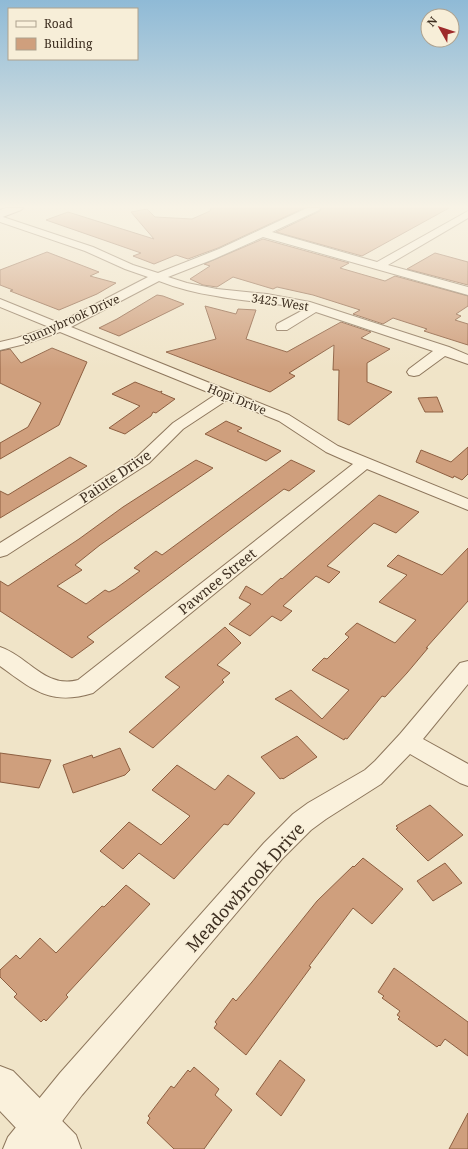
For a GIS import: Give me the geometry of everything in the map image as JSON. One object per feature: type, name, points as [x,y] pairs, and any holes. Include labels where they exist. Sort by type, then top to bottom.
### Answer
[{"type":"main road","points":[[0,1084],[40,1141]]},
{"type":"street","name":"3425 West","points":[[117,262],[158,277],[205,291],[278,299],[315,308],[444,350],[468,360]]},
{"type":"street","name":"Sunnybrook Drive","points":[[0,346],[22,342],[59,327],[118,299],[158,277],[197,262]]},
{"type":"street","points":[[363,262],[468,291]]},
{"type":"street","points":[[378,266],[386,262]]},
{"type":"street","name":"Hopi Drive","points":[[0,303],[226,394],[291,422],[325,446],[468,506]]},
{"type":"street","points":[[282,327],[315,308]]},
{"type":"street","points":[[414,372],[444,350]]},
{"type":"street","name":"Paiute Drive","points":[[0,551],[143,460],[178,426],[226,394]]},
{"type":"street","name":"Pawnee Street","points":[[0,655],[47,687],[67,691],[76,690],[94,681],[364,463]]},
{"type":"street","name":"Meadowbrook Drive","points":[[40,1141],[71,1084],[288,836],[317,810],[373,777],[392,760],[468,669]]},
{"type":"street","points":[[408,742],[468,776]]},
{"type":"building","points":[[22,262],[72,262],[99,272],[90,276],[116,283],[97,294],[59,310],[10,291],[13,290],[0,285],[0,270]]},
{"type":"building","points":[[148,262],[160,262],[154,264]]},
{"type":"building","points":[[210,262],[344,262],[349,263],[340,268],[385,281],[395,276],[468,296],[468,306],[456,314],[461,316],[455,320],[468,324],[468,345],[424,331],[427,329],[393,318],[383,324],[353,314],[360,310],[313,295],[277,287],[273,289],[233,277],[217,287],[203,285],[190,279],[210,266],[204,264]]},
{"type":"building","points":[[420,262],[467,262],[468,262],[468,285],[407,269]]},
{"type":"building","points":[[157,295],[184,304],[119,336],[99,328],[117,319]]},
{"type":"building","points":[[205,306],[236,314],[238,309],[256,310],[246,339],[287,352],[341,322],[371,332],[361,338],[390,349],[367,363],[367,382],[392,392],[349,425],[338,420],[339,370],[333,370],[334,345],[289,373],[295,376],[270,392],[166,352],[216,339]]},
{"type":"building","points":[[52,348],[87,362],[59,425],[0,459],[0,443],[28,427],[41,403],[0,383],[0,351],[10,349],[21,363]]},
{"type":"building","points":[[135,382],[160,392],[162,391],[161,393],[175,399],[156,413],[153,412],[151,416],[125,434],[109,428],[140,406],[112,394]]},
{"type":"building","points":[[437,397],[443,412],[425,412],[418,398]]},
{"type":"building","points":[[226,421],[242,428],[237,431],[281,451],[266,461],[205,434]]},
{"type":"building","points":[[468,447],[468,474],[462,480],[454,476],[453,478],[416,462],[421,450],[451,462]]},
{"type":"building","points":[[70,457],[87,466],[0,518],[0,491],[8,495]]},
{"type":"building","points":[[196,460],[213,468],[100,545],[75,565],[82,570],[57,586],[86,604],[105,590],[109,592],[115,589],[140,571],[134,568],[156,551],[162,555],[291,460],[315,471],[289,491],[284,489],[87,637],[94,642],[72,658],[0,611],[0,581],[8,586],[79,539],[123,507]]},
{"type":"building","points":[[379,495],[419,512],[396,533],[374,523],[327,566],[340,572],[329,583],[316,576],[283,606],[292,611],[281,621],[272,616],[250,636],[229,624],[251,604],[239,598],[246,586],[262,595]]},
{"type":"building","points":[[468,548],[468,601],[426,648],[428,648],[407,673],[385,697],[382,696],[347,739],[345,738],[344,740],[275,699],[291,690],[322,719],[349,690],[312,670],[324,658],[327,659],[349,637],[345,634],[357,623],[395,643],[416,620],[379,602],[407,575],[387,566],[398,555],[442,575]]},
{"type":"building","points":[[225,627],[241,643],[217,665],[230,673],[222,680],[224,682],[153,748],[129,732],[180,687],[165,677]]},
{"type":"building","points":[[297,736],[317,757],[283,779],[280,779],[261,757]]},
{"type":"building","points":[[120,748],[130,770],[125,775],[73,793],[63,765],[92,755],[93,758]]},
{"type":"building","points":[[0,753],[51,760],[39,788],[0,782]]},
{"type":"building","points":[[177,765],[215,790],[228,775],[255,793],[228,825],[224,824],[174,879],[139,853],[123,869],[100,851],[129,822],[161,845],[190,816],[152,790]]},
{"type":"building","points":[[430,805],[463,835],[428,861],[396,829],[398,828],[396,826]]},
{"type":"building","points":[[363,858],[403,889],[372,924],[353,908],[309,966],[311,967],[246,1055],[214,1028],[217,1024],[215,1022],[233,998],[236,1001],[317,901]]},
{"type":"building","points":[[445,863],[462,883],[433,901],[417,881]]},
{"type":"building","points":[[126,885],[150,904],[66,995],[68,997],[46,1021],[44,1019],[41,1022],[14,997],[17,994],[0,977],[0,970],[16,955],[20,959],[40,938],[56,953],[102,906],[104,907]]},
{"type":"building","points":[[394,968],[468,1022],[468,1056],[445,1039],[440,1046],[439,1045],[437,1047],[398,1019],[400,1017],[397,1015],[400,1011],[382,998],[384,996],[378,992]]},
{"type":"building","points":[[280,1060],[305,1080],[281,1116],[256,1094]]},
{"type":"building","points":[[194,1067],[219,1089],[215,1095],[232,1110],[204,1149],[174,1149],[147,1123],[150,1118],[148,1116],[171,1086],[174,1088],[188,1070],[190,1072]]},
{"type":"building","points":[[468,1113],[468,1149],[449,1149]]}]
